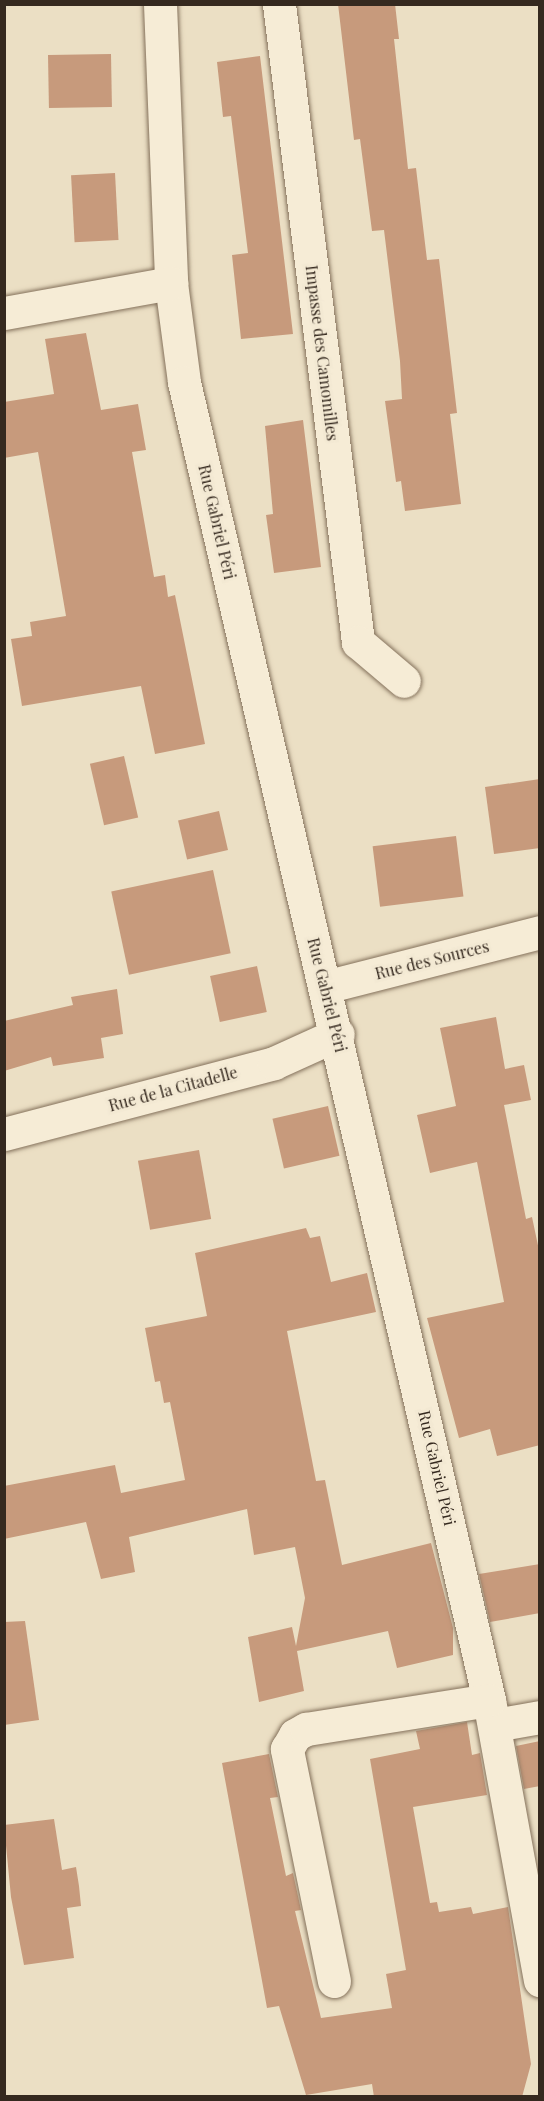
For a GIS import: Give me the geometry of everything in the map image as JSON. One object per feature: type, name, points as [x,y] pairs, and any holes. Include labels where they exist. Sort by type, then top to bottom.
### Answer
[{"type":"street","name":"Rue Gabriel Péri","points":[[160,4],[171,283],[184,382],[325,987],[338,1034],[492,1712],[540,1980]]},
{"type":"street","name":"Impasse des Camomilles","points":[[279,4],[358,642],[404,681]]},
{"type":"street","points":[[4,313],[171,283]]},
{"type":"street","name":"Rue des Sources","points":[[325,987],[540,932]]},
{"type":"street","name":"Rue de la Citadelle","points":[[4,1134],[274,1063],[338,1034]]},
{"type":"street","points":[[334,1981],[287,1749],[291,1742],[306,1729],[492,1712],[540,1717]]},
{"type":"building","points":[[338,4],[395,4],[399,39],[394,39],[408,169],[416,168],[427,260],[439,259],[457,413],[450,414],[461,504],[405,511],[401,481],[396,482],[385,401],[402,399],[400,361],[384,230],[372,231],[360,139],[354,140]]},
{"type":"building","points":[[111,54],[112,107],[49,108],[48,55]]},
{"type":"building","points":[[260,56],[293,334],[241,339],[232,255],[248,253],[231,116],[223,117],[217,62]]},
{"type":"building","points":[[115,173],[119,240],[75,242],[71,175]]},
{"type":"building","points":[[86,333],[101,410],[138,404],[146,450],[132,452],[154,577],[165,575],[168,597],[175,595],[205,744],[155,754],[141,686],[22,706],[11,639],[32,636],[30,622],[66,616],[38,452],[4,458],[4,402],[54,394],[45,339]]},
{"type":"building","points":[[303,420],[321,567],[274,573],[266,515],[273,514],[265,426]]},
{"type":"building","points":[[124,756],[138,817],[104,825],[90,764]]},
{"type":"building","points":[[540,779],[540,848],[494,854],[485,787]]},
{"type":"building","points":[[219,811],[228,850],[187,859],[178,820]]},
{"type":"building","points":[[456,836],[463,897],[380,907],[373,846]]},
{"type":"building","points":[[213,870],[231,953],[129,975],[111,892]]},
{"type":"building","points":[[257,966],[267,1012],[220,1022],[210,976]]},
{"type":"building","points":[[117,989],[123,1034],[101,1038],[104,1058],[53,1066],[51,1057],[4,1071],[4,1021],[73,1005],[71,997]]},
{"type":"building","points":[[496,1017],[505,1069],[524,1065],[531,1100],[504,1105],[526,1219],[532,1217],[540,1255],[540,1445],[497,1456],[490,1429],[459,1438],[427,1318],[504,1302],[477,1162],[430,1173],[417,1115],[456,1106],[440,1028]]},
{"type":"building","points":[[328,1106],[339,1156],[284,1169],[272,1119]]},
{"type":"building","points":[[199,1150],[211,1219],[150,1230],[138,1161]]},
{"type":"building","points":[[306,1228],[310,1238],[320,1236],[331,1282],[367,1273],[376,1312],[287,1331],[316,1481],[325,1480],[342,1565],[431,1543],[453,1628],[453,1655],[397,1668],[388,1631],[297,1651],[304,1691],[259,1702],[248,1637],[292,1627],[296,1646],[305,1598],[295,1547],[254,1555],[247,1509],[129,1537],[135,1572],[101,1579],[86,1522],[4,1539],[4,1486],[115,1465],[121,1493],[185,1480],[170,1402],[164,1403],[160,1381],[155,1382],[145,1328],[207,1316],[195,1253]]},
{"type":"building","points":[[540,1564],[540,1613],[490,1622],[479,1574]]},
{"type":"building","points":[[25,1621],[39,1720],[4,1725],[4,1622]]},
{"type":"building","points":[[467,1722],[472,1755],[480,1753],[487,1795],[413,1807],[430,1903],[437,1902],[439,1912],[471,1907],[473,1914],[508,1907],[531,2064],[522,2097],[374,2097],[372,2084],[306,2095],[279,2006],[267,2008],[222,1763],[269,1754],[278,1797],[270,1798],[286,1876],[293,1873],[301,1910],[295,1911],[321,2018],[392,2008],[386,1974],[406,1970],[370,1759],[420,1749],[416,1731]]},
{"type":"building","points":[[540,1741],[540,1786],[524,1789],[516,1746]]},
{"type":"building","points":[[54,1819],[62,1870],[76,1867],[79,1886],[81,1906],[67,1908],[74,1958],[24,1965],[11,1897],[4,1825]]}]
